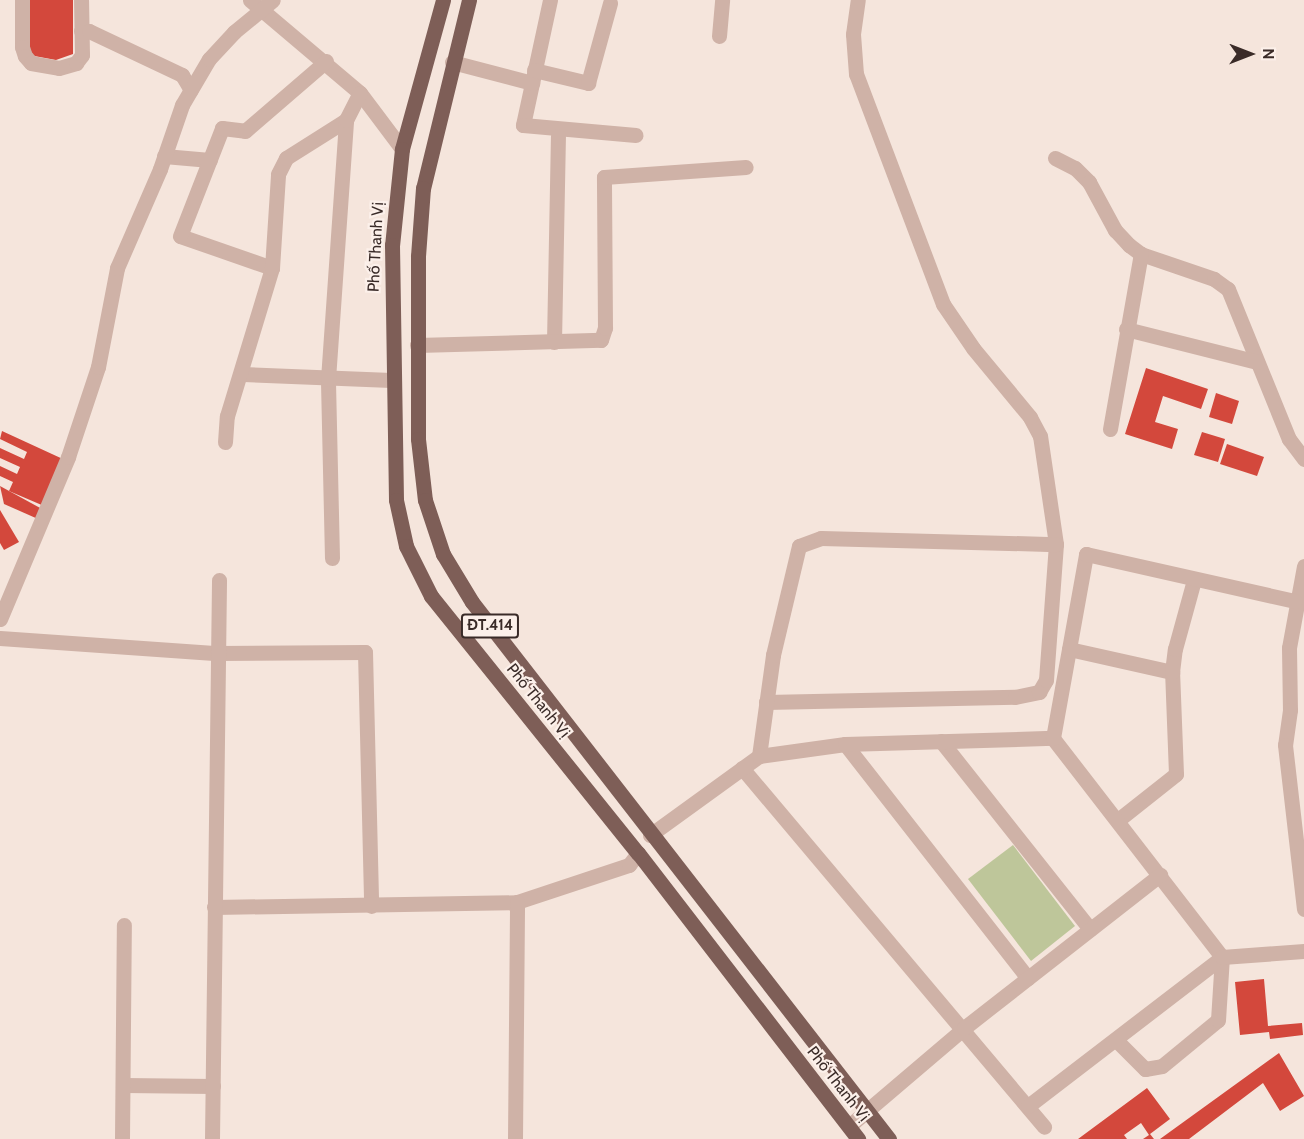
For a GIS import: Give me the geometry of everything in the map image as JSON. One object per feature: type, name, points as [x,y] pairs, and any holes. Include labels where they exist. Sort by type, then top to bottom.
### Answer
[{"type":"main road","name":"Phố Thanh Vị","points":[[443,0],[402,149],[392,245],[391,380],[396,500],[406,546],[431,596],[638,853],[858,1139]]},
{"type":"main road","name":"Phố Thanh Vị","points":[[469,0],[423,188],[417,345],[418,439],[425,500],[443,554],[472,602],[650,835],[889,1139]]},
{"type":"main road","points":[[638,853],[650,835]]},
{"type":"street","points":[[22,0],[22,47],[31,63],[59,68],[76,63],[82,55],[81,0]]},
{"type":"street","points":[[0,619],[68,457],[98,368],[117,268],[190,90],[209,59],[256,5],[273,0]]},
{"type":"street","points":[[550,0],[523,126],[636,135]]},
{"type":"street","points":[[719,36],[722,0]]},
{"type":"street","points":[[766,702],[1015,697],[1039,692],[1046,680],[1056,544],[1040,436],[1030,417],[973,348],[943,304],[856,74],[853,34],[858,0]]},
{"type":"street","points":[[452,62],[533,76],[588,82],[610,3]]},
{"type":"street","points":[[256,5],[326,61],[360,93],[402,149]]},
{"type":"street","points":[[81,31],[89,31],[182,75],[190,90]]},
{"type":"street","points":[[272,268],[180,236],[222,128],[245,131],[326,61]]},
{"type":"street","points":[[332,558],[328,379],[346,120],[360,93]]},
{"type":"street","points":[[225,442],[227,416],[243,374],[272,268],[278,174],[286,158],[346,120]]},
{"type":"street","points":[[554,342],[558,136]]},
{"type":"street","points":[[164,156],[210,160]]},
{"type":"street","points":[[1055,158],[1075,168],[1089,182],[1115,230],[1141,254],[1195,270],[1228,289],[1289,439],[1304,459]]},
{"type":"street","points":[[417,345],[596,342],[604,336],[604,177],[746,167]]},
{"type":"street","points":[[1110,429],[1141,254]]},
{"type":"street","points":[[1126,329],[1257,362]]},
{"type":"street","points":[[243,374],[391,380]]},
{"type":"street","points":[[759,756],[766,702],[794,558],[799,546],[809,540],[1056,544]]},
{"type":"street","points":[[1116,1040],[1145,1069],[1162,1066],[1218,1020],[1222,957],[1053,738],[1086,554],[1295,601]]},
{"type":"street","points":[[1304,566],[1295,601],[1290,648],[1290,710],[1285,745],[1298,789],[1304,909]]},
{"type":"street","points":[[212,1139],[219,580]]},
{"type":"street","points":[[1118,820],[1176,774],[1172,672],[1174,649],[1194,580]]},
{"type":"street","points":[[0,638],[218,653],[365,652],[370,906]]},
{"type":"street","points":[[1070,649],[1172,672]]},
{"type":"street","points":[[1290,710],[1304,703]]},
{"type":"street","points":[[650,835],[759,756],[845,744],[1053,738]]},
{"type":"street","points":[[941,741],[1090,929]]},
{"type":"street","points":[[845,744],[1028,978]]},
{"type":"street","points":[[742,768],[964,1028],[1044,1127]]},
{"type":"street","points":[[214,908],[517,902],[629,865],[638,853]]},
{"type":"street","points":[[849,1126],[964,1028],[1160,875]]},
{"type":"street","points":[[515,1139],[517,902]]},
{"type":"street","points":[[122,1139],[124,925]]},
{"type":"street","points":[[1028,1106],[1222,957],[1304,951]]},
{"type":"street","points":[[124,1084],[213,1086]]},
{"type":"green space","points":[[1013,845],[1075,926],[1031,961],[968,879]]},
{"type":"building","points":[[29,0],[73,0],[73,54],[56,60],[29,55]]},
{"type":"building","points":[[1146,368],[1208,389],[1201,409],[1163,396],[1155,422],[1178,429],[1172,449],[1125,434]]},
{"type":"building","points":[[1216,393],[1239,401],[1232,424],[1209,417]]},
{"type":"building","points":[[2,431],[65,460],[44,506],[9,491],[13,482],[0,476],[0,466],[17,474],[20,467],[0,458],[0,448],[24,459],[27,452],[0,439]]},
{"type":"building","points":[[1202,432],[1225,439],[1218,462],[1194,455]]},
{"type":"building","points":[[1227,444],[1264,457],[1257,476],[1220,464]]},
{"type":"building","points":[[0,486],[42,509],[38,519],[4,504]]},
{"type":"building","points":[[0,510],[19,542],[4,550],[0,543]]},
{"type":"building","points":[[1264,979],[1268,1026],[1302,1023],[1303,1035],[1270,1039],[1269,1032],[1240,1035],[1235,982]]},
{"type":"building","points":[[1279,1053],[1304,1096],[1280,1111],[1263,1083],[1189,1139],[1160,1139]]},
{"type":"building","points":[[1147,1088],[1170,1119],[1150,1134],[1154,1139],[1143,1139],[1149,1135],[1141,1123],[1124,1135],[1127,1139],[1078,1139]]}]
